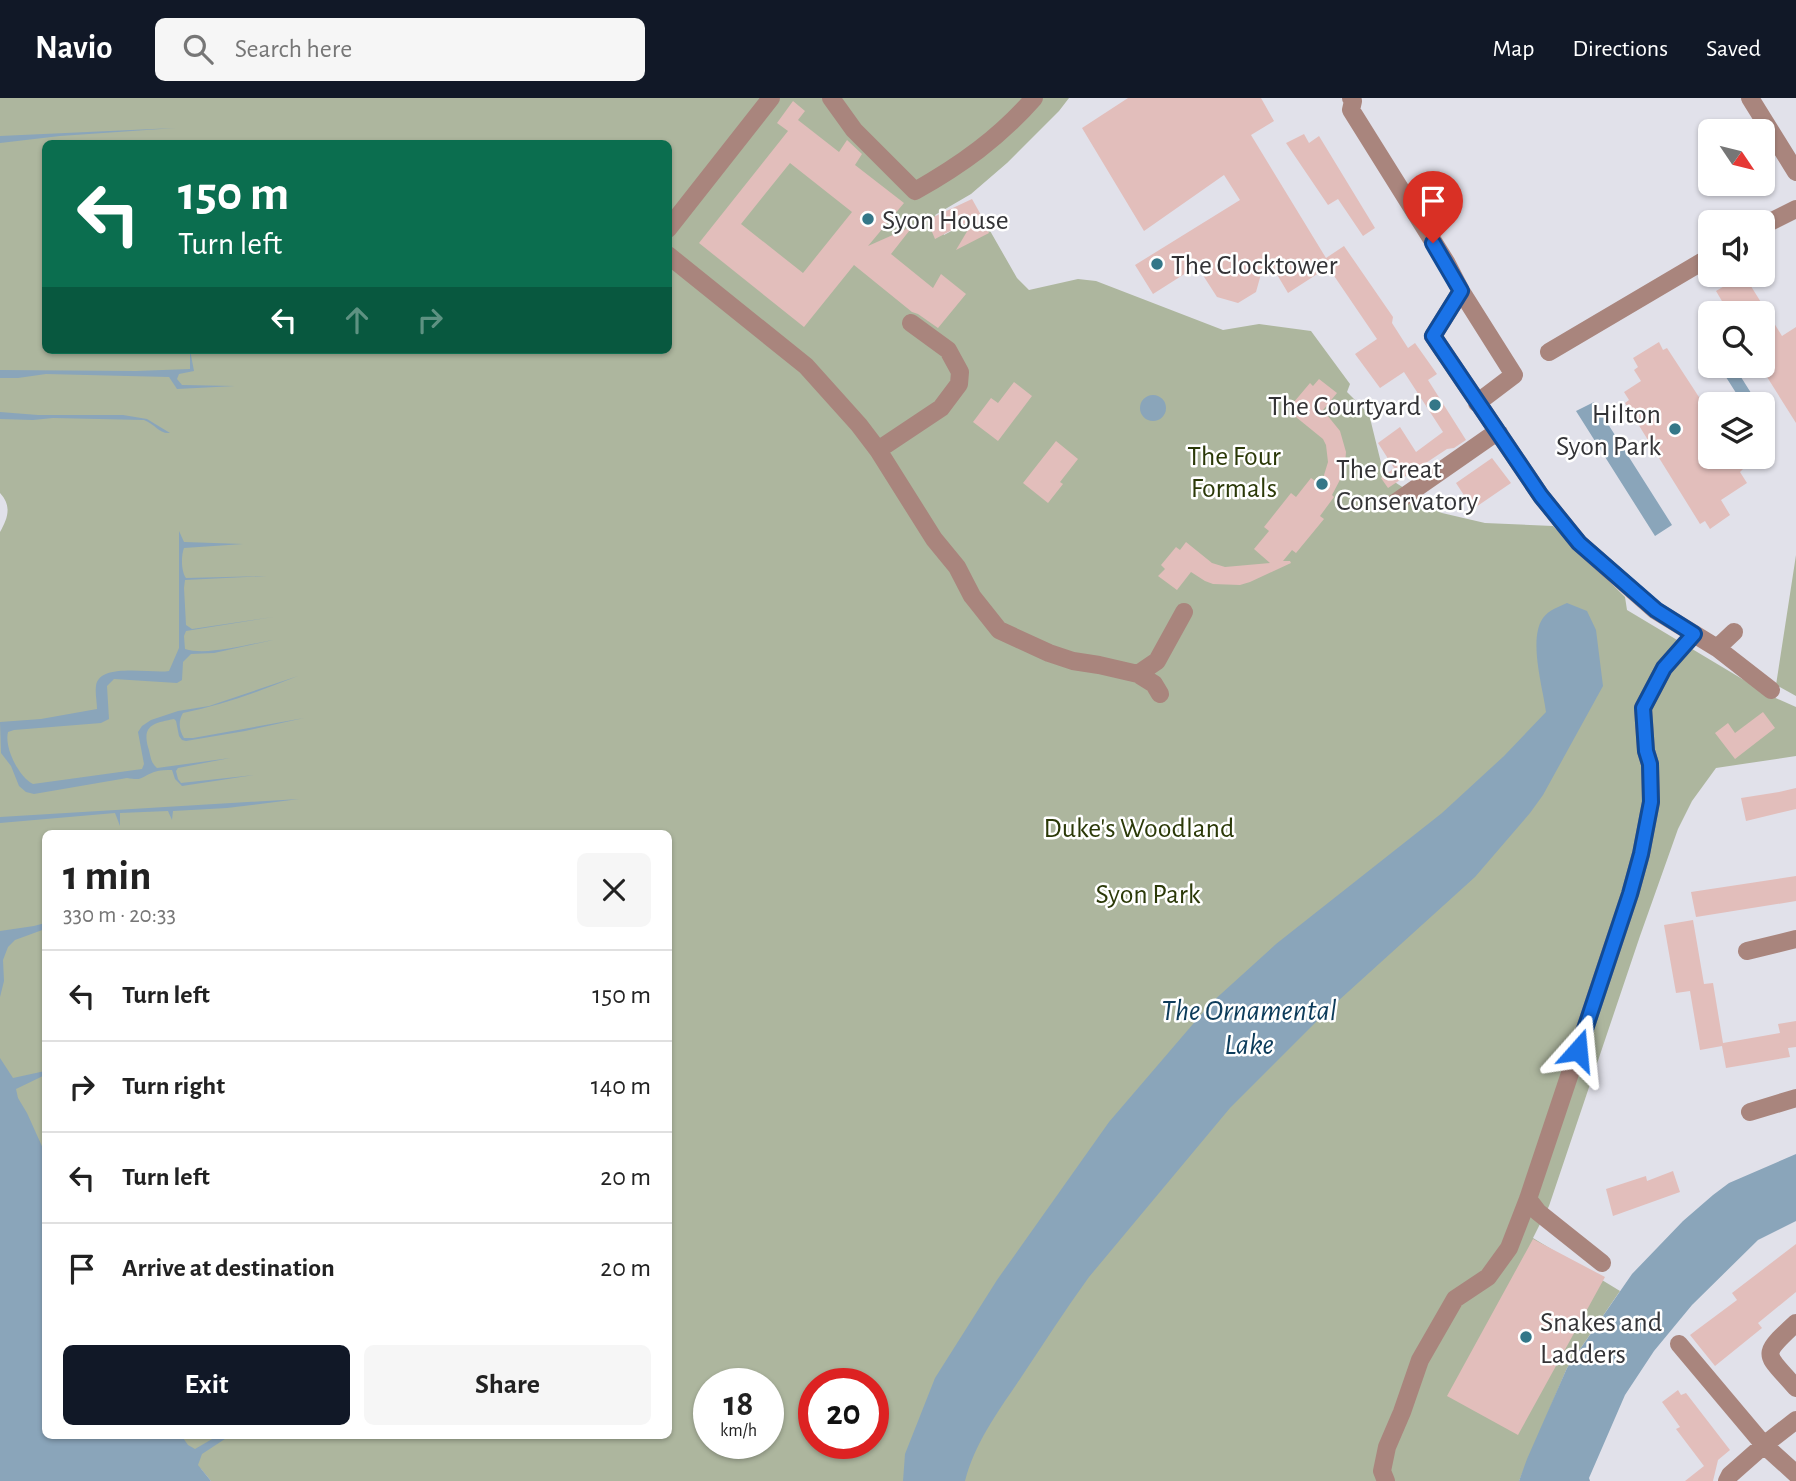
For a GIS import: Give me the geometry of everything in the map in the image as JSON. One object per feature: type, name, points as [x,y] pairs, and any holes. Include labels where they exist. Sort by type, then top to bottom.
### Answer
[{"type":"street","points":[[672,224],[771,98]]},
{"type":"street","points":[[831,98],[854,130],[915,191],[952,170],[989,143],[1034,98]]},
{"type":"street","points":[[1351,98],[1351,110],[1514,375],[1477,403]]},
{"type":"street","points":[[1750,98],[1796,172]]},
{"type":"street","points":[[1775,220],[1796,209]]},
{"type":"street","points":[[672,258],[806,366],[859,425],[878,450],[934,539],[957,567],[972,596],[999,630],[1073,661],[1139,674],[1154,684],[1160,694]]},
{"type":"street","points":[[1549,352],[1698,264]]},
{"type":"street","points":[[1461,291],[1433,336],[1541,496],[1579,543],[1656,610],[1717,648],[1771,690]]},
{"type":"street","points":[[878,450],[941,408],[959,384],[960,372],[948,350],[911,323]]},
{"type":"street","points":[[1395,503],[1499,433]]},
{"type":"street","points":[[1139,674],[1157,661],[1184,612]]},
{"type":"street","points":[[1717,648],[1734,632]]},
{"type":"street","points":[[1386,1481],[1382,1471],[1387,1447],[1420,1360],[1455,1298],[1488,1277],[1509,1248],[1528,1199],[1641,854],[1651,802],[1650,764],[1646,751],[1643,708],[1664,668],[1694,634]]},
{"type":"street","points":[[1747,951],[1796,939]]},
{"type":"street","points":[[1750,1112],[1796,1098]]},
{"type":"street","points":[[1528,1199],[1538,1212],[1602,1263]]},
{"type":"street","points":[[1795,1384],[1772,1360],[1769,1353],[1773,1344],[1796,1323]]},
{"type":"street","points":[[1679,1344],[1764,1445],[1796,1474]]},
{"type":"street","points":[[1727,1481],[1730,1475],[1796,1420]]},
{"type":"green space","name":"Syon Park","points":[[0,98],[1069,98],[1007,163],[971,194],[935,215],[944,235],[981,215],[1017,278],[1029,290],[1078,279],[1096,281],[1223,330],[1259,324],[1311,331],[1350,384],[1347,392],[1369,414],[1384,475],[1442,513],[1485,523],[1553,526],[1625,597],[1627,610],[1769,695],[1796,707],[1796,756],[1716,768],[1692,801],[1678,829],[1549,1206],[1533,1238],[1620,1291],[1567,1368],[1519,1481],[211,1481],[201,1469],[140,1439],[672,1439],[672,830],[42,830],[42,1302],[0,1211],[0,532],[8,512],[0,493]]},
{"type":"green space","points":[[1796,555],[1796,696],[1776,685]]},
{"type":"water","points":[[175,128],[60,136],[0,143],[0,136]]},
{"type":"water","points":[[191,354],[194,371],[179,374],[177,379],[182,385],[235,386],[177,389],[169,377],[46,374],[0,378],[0,370],[190,369]]},
{"type":"water","points":[[1727,378],[1742,378],[1750,392],[1735,392]]},
{"type":"water","points":[[1153,395],[1162,399],[1166,408],[1162,417],[1153,421],[1144,417],[1140,408],[1144,399]]},
{"type":"water","points":[[1594,402],[1672,525],[1655,536],[1576,411]]},
{"type":"water","points":[[0,412],[123,415],[147,419],[170,433],[163,432],[144,420],[0,419]]},
{"type":"water","points":[[179,531],[184,542],[243,544],[184,548],[182,563],[186,578],[267,576],[185,580],[186,625],[192,629],[273,617],[186,631],[185,649],[216,650],[273,640],[214,653],[191,654],[183,662],[182,680],[177,683],[114,679],[107,686],[109,719],[101,723],[8,732],[10,754],[18,769],[33,784],[142,769],[144,764],[138,732],[151,720],[178,711],[209,706],[298,676],[227,702],[183,713],[180,729],[184,738],[193,738],[304,718],[186,741],[179,736],[174,719],[155,724],[148,730],[148,747],[157,768],[230,758],[178,768],[176,771],[181,783],[254,775],[182,786],[175,779],[172,770],[163,770],[139,779],[127,778],[34,794],[26,792],[19,786],[11,766],[1,753],[0,722],[41,719],[97,709],[96,686],[99,679],[106,674],[116,671],[169,671],[179,648]]},
{"type":"water","name":"The Ornamental Lake","points":[[1567,603],[1587,611],[1596,630],[1603,686],[1543,795],[1530,813],[1475,877],[1327,1011],[1230,1108],[1080,1289],[989,1427],[975,1453],[965,1481],[903,1481],[905,1454],[935,1378],[997,1280],[1109,1122],[1211,1003],[1276,944],[1442,813],[1504,756],[1546,712],[1537,651],[1539,627],[1548,613]]},
{"type":"water","points":[[299,799],[227,808],[173,811],[172,820],[168,811],[120,813],[120,826],[115,813],[0,823],[0,817]]},
{"type":"water","points":[[42,924],[42,930],[15,940],[8,947],[3,960],[4,981],[0,997],[0,931]]},
{"type":"water","points":[[0,1058],[13,1078],[42,1072],[42,1076],[16,1089],[42,1146],[42,1439],[184,1439],[195,1449],[212,1439],[225,1439],[202,1454],[198,1465],[211,1481],[0,1481]]},
{"type":"water","points":[[1796,1154],[1796,1221],[1758,1240],[1692,1305],[1654,1351],[1625,1395],[1590,1481],[1519,1481],[1567,1368],[1632,1274],[1683,1221],[1729,1183]]},
{"type":"building","points":[[1128,98],[1261,98],[1274,121],[1251,135],[1326,258],[1344,246],[1393,317],[1392,323],[1408,348],[1415,343],[1437,374],[1428,380],[1466,440],[1447,449],[1388,488],[1381,478],[1394,468],[1378,443],[1400,427],[1416,452],[1443,432],[1404,372],[1380,388],[1355,354],[1377,339],[1328,267],[1288,293],[1266,256],[1256,292],[1238,303],[1217,297],[1197,266],[1153,294],[1135,265],[1240,200],[1224,175],[1144,231],[1082,128]]},
{"type":"building","name":"Syon House","points":[[793,101],[805,111],[798,120],[839,152],[847,140],[862,154],[855,165],[904,203],[868,246],[913,226],[891,254],[933,288],[941,274],[966,294],[938,328],[912,312],[854,265],[804,327],[699,243],[788,131],[777,123]],"holes":[[[790,163],[852,212],[803,273],[741,224]]]},
{"type":"building","points":[[1304,134],[1309,143],[1319,136],[1375,228],[1363,236],[1338,199],[1328,205],[1286,143]]},
{"type":"building","points":[[972,199],[989,233],[956,250],[975,218],[935,239],[927,220]]},
{"type":"building","points":[[1723,287],[1751,287],[1760,301],[1722,301],[1716,291]]},
{"type":"building","points":[[1775,325],[1782,336],[1796,327],[1796,423],[1768,378],[1775,378]]},
{"type":"building","name":"Hilton Syon Park","points":[[1659,342],[1663,350],[1667,348],[1698,396],[1698,469],[1743,469],[1740,472],[1747,483],[1721,500],[1730,515],[1710,529],[1705,521],[1700,524],[1625,403],[1629,400],[1624,392],[1641,381],[1634,370],[1638,367],[1633,358]]},
{"type":"building","name":"The Great Conservatory","points":[[1319,379],[1337,393],[1323,410],[1340,431],[1346,452],[1345,464],[1332,495],[1334,497],[1320,516],[1324,519],[1296,553],[1292,550],[1283,561],[1291,563],[1240,585],[1213,584],[1191,572],[1177,590],[1158,576],[1165,569],[1161,565],[1176,547],[1180,550],[1186,542],[1212,563],[1225,567],[1270,563],[1254,549],[1269,531],[1264,527],[1291,493],[1296,497],[1311,478],[1321,485],[1328,462],[1323,439],[1291,413],[1298,405],[1294,402],[1310,383],[1313,386]]},
{"type":"building","points":[[1014,382],[1032,396],[998,441],[973,422],[991,398],[998,403]]},
{"type":"building","points":[[1056,441],[1078,459],[1048,503],[1023,483]]},
{"type":"building","points":[[1492,458],[1511,483],[1473,509],[1456,483]]},
{"type":"building","points":[[1763,712],[1775,728],[1735,759],[1715,733],[1728,723],[1735,733]]},
{"type":"building","points":[[1796,788],[1796,809],[1746,821],[1741,798]]},
{"type":"building","points":[[1796,876],[1796,901],[1696,917],[1691,892]]},
{"type":"building","points":[[1693,920],[1704,984],[1713,983],[1723,1043],[1780,1033],[1778,1024],[1796,1021],[1796,1047],[1788,1048],[1790,1057],[1726,1068],[1722,1046],[1700,1050],[1690,991],[1676,993],[1664,925]]},
{"type":"building","points":[[1673,1171],[1680,1192],[1613,1216],[1606,1189],[1646,1176],[1647,1181]]},
{"type":"building","name":"Snakes and Ladders","points":[[1533,1239],[1605,1277],[1518,1435],[1447,1396]]},
{"type":"building","points":[[1796,1244],[1796,1292],[1758,1323],[1762,1328],[1715,1366],[1690,1335],[1737,1300],[1732,1293]]},
{"type":"building","points":[[1678,1390],[1681,1395],[1686,1393],[1730,1450],[1718,1460],[1713,1481],[1685,1481],[1704,1466],[1676,1429],[1680,1427],[1662,1402]]},
{"type":"place","name":"Syon House","points":[[868,219]]},
{"type":"place","name":"The Clocktower","points":[[1157,264]]},
{"type":"place","name":"The Courtyard","points":[[1435,405]]},
{"type":"place","name":"Hilton Syon Park","points":[[1675,429]]},
{"type":"place","name":"The Great Conservatory","points":[[1322,484]]},
{"type":"place","name":"Snakes and Ladders","points":[[1526,1337]]},
{"type":"route","points":[[1433,243],[1461,291],[1433,336],[1477,403],[1541,496],[1579,543],[1656,610],[1694,634],[1664,668],[1643,708],[1646,751],[1650,764],[1651,802],[1630,894],[1578,1050]]},
{"type":"park label","name":"The Four Formals","points":[[1234,471]]},
{"type":"park label","name":"Duke's Woodland","points":[[1139,827]]}]
